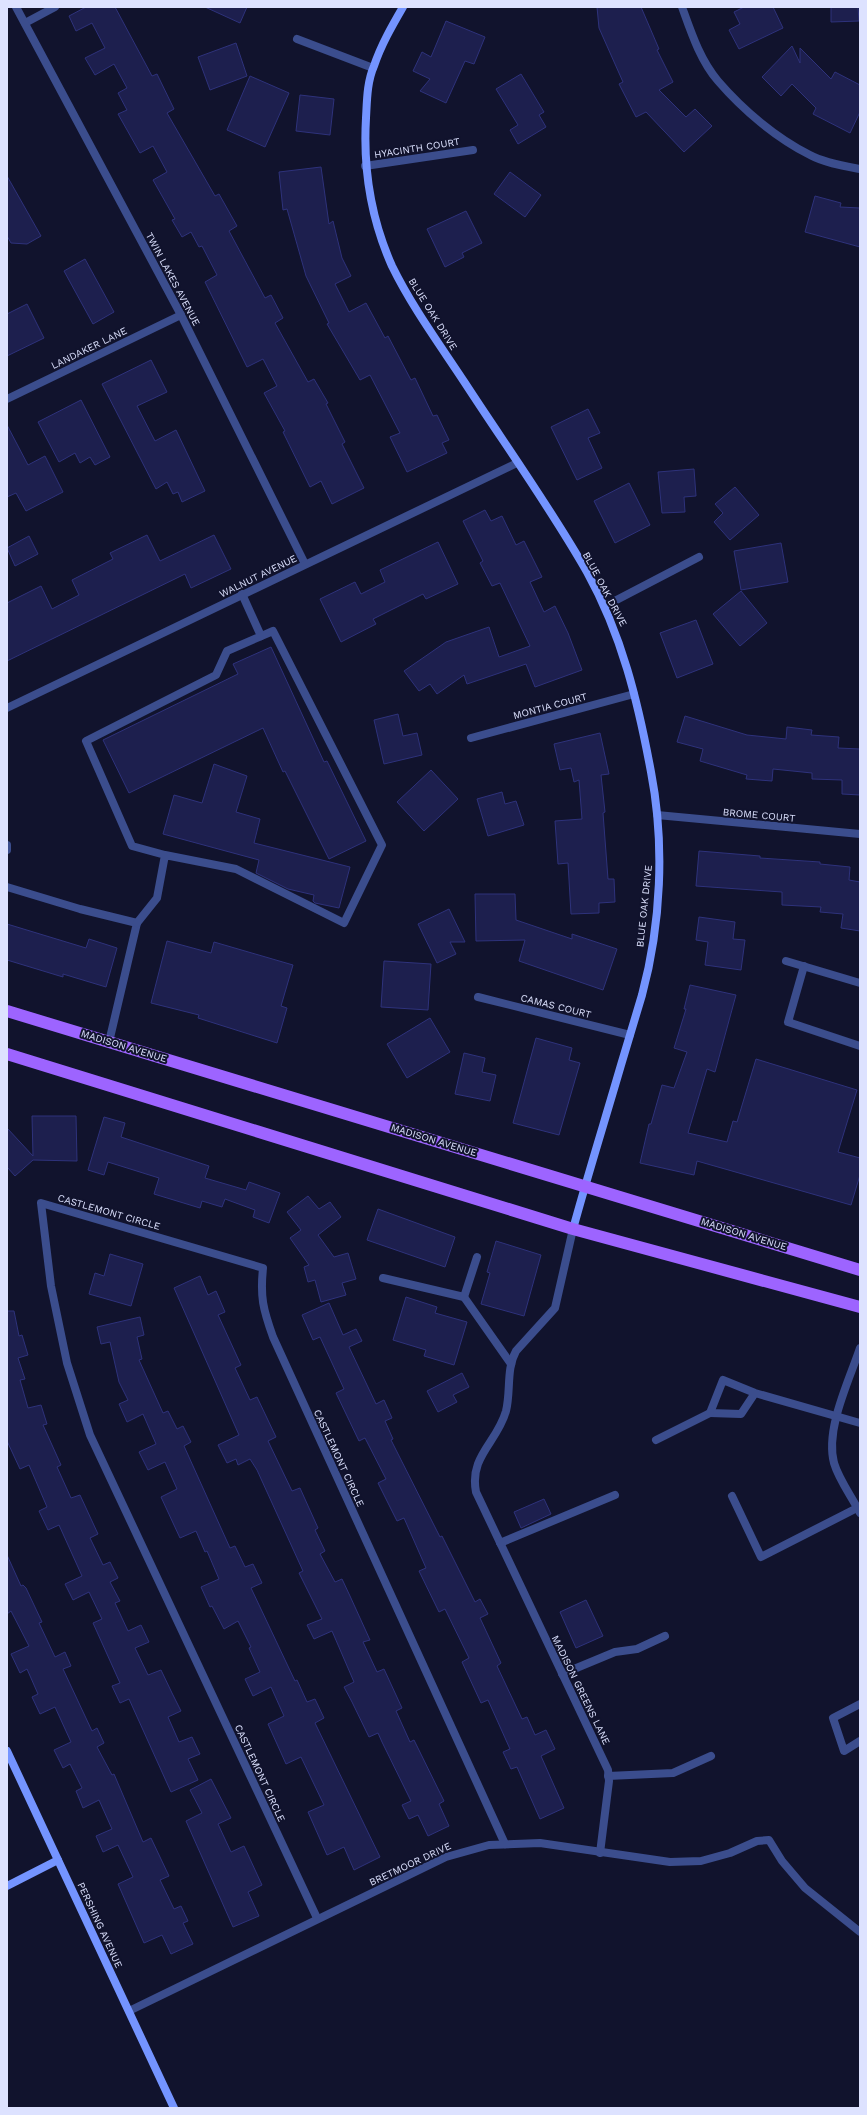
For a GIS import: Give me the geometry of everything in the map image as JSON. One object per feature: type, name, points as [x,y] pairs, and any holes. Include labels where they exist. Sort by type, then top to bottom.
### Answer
[{"type":"main road","name":"MADISON AVENUE","points":[[7,1011],[860,1270]]},
{"type":"main road","points":[[7,1054],[573,1229],[860,1308]]},
{"type":"street","name":"TWIN LAKES AVENUE","points":[[16,7],[181,315],[305,564]]},
{"type":"street","points":[[25,23],[55,7]]},
{"type":"street","name":"BLUE OAK DRIVE","points":[[403,7],[392,26],[373,68],[367,92],[365,166],[377,225],[392,266],[416,308],[585,570],[604,606],[617,635],[634,694],[652,774],[657,815],[659,853],[655,915],[642,992],[573,1229]]},
{"type":"street","points":[[682,7],[697,46],[717,80],[766,128],[811,156],[844,166],[860,169]]},
{"type":"street","points":[[297,39],[373,68]]},
{"type":"street","name":"HYACINTH COURT","points":[[365,166],[473,150]]},
{"type":"street","name":"LANDAKER LANE","points":[[7,399],[181,315]]},
{"type":"street","name":"WALNUT AVENUE","points":[[7,708],[517,463]]},
{"type":"street","points":[[604,606],[699,558]]},
{"type":"street","points":[[242,594],[261,636]]},
{"type":"street","points":[[273,631],[382,845],[344,923],[236,869],[165,855],[132,846],[86,742],[216,675],[227,651],[273,631]]},
{"type":"street","name":"MONTIA COURT","points":[[471,738],[634,694]]},
{"type":"street","name":"BROME COURT","points":[[657,815],[860,834]]},
{"type":"street","points":[[7,845],[7,850]]},
{"type":"street","points":[[109,1042],[137,923],[157,898],[165,855]]},
{"type":"street","points":[[7,887],[80,909],[137,923]]},
{"type":"street","points":[[786,961],[860,983]]},
{"type":"street","points":[[804,966],[788,1022],[860,1046]]},
{"type":"street","name":"CAMAS COURT","points":[[478,997],[630,1035]]},
{"type":"street","name":"CASTLEMONT CIRCLE","points":[[317,1918],[90,1435],[65,1356],[51,1286],[41,1203],[263,1268],[260,1291],[263,1309],[273,1336],[505,1844]]},
{"type":"street","points":[[511,1364],[516,1351],[555,1308],[573,1229]]},
{"type":"street","points":[[464,1297],[477,1257]]},
{"type":"street","points":[[383,1278],[464,1297],[511,1364]]},
{"type":"street","points":[[732,1496],[761,1557],[859,1510],[835,1465],[832,1454],[832,1432],[860,1348]]},
{"type":"street","name":"MADISON GREENS LANE","points":[[511,1364],[510,1395],[505,1413],[496,1433],[480,1456],[474,1480],[476,1492],[608,1770],[600,1853]]},
{"type":"street","points":[[710,1413],[723,1380],[755,1393],[860,1423]]},
{"type":"street","points":[[656,1440],[710,1413],[741,1414],[755,1393]]},
{"type":"street","points":[[500,1543],[615,1495]]},
{"type":"street","points":[[562,1674],[615,1652],[637,1649],[665,1636]]},
{"type":"street","points":[[860,1704],[833,1718],[844,1751],[860,1741]]},
{"type":"street","name":"PERSHING AVENUE","points":[[7,1751],[174,2108]]},
{"type":"street","points":[[608,1776],[673,1773],[711,1756]]},
{"type":"street","name":"BRETMOOR DRIVE","points":[[129,2011],[317,1918],[446,1857],[482,1847],[505,1844],[540,1843],[600,1853],[670,1862],[700,1861],[730,1853],[757,1841],[769,1840],[782,1861],[805,1888],[860,1932]]},
{"type":"street","points":[[7,1886],[58,1860]]},
{"type":"building","points":[[86,7],[115,7],[152,76],[157,74],[174,109],[167,113],[215,196],[219,194],[237,226],[229,231],[265,298],[271,295],[283,318],[275,323],[308,382],[314,379],[328,403],[326,404],[345,442],[342,444],[364,488],[332,504],[321,481],[310,487],[283,432],[285,431],[264,393],[277,386],[263,359],[247,367],[205,282],[217,275],[202,246],[199,247],[191,232],[182,237],[172,220],[175,219],[153,180],[167,172],[153,146],[140,153],[118,114],[127,110],[118,93],[127,88],[114,64],[95,75],[85,58],[105,48],[92,23],[76,31],[69,16]]},
{"type":"building","points":[[205,7],[247,7],[240,23]]},
{"type":"building","points":[[597,7],[641,7],[659,49],[657,50],[673,82],[659,90],[686,117],[695,109],[712,126],[684,152],[646,112],[636,117],[619,84],[623,82],[599,28]]},
{"type":"building","points":[[744,7],[773,7],[783,28],[739,49],[729,30],[740,24],[734,12]]},
{"type":"building","points":[[831,7],[858,7],[859,21],[831,22]]},
{"type":"building","points":[[446,21],[485,37],[474,64],[465,61],[446,103],[420,91],[430,79],[413,71],[422,52],[431,57]]},
{"type":"building","points":[[236,43],[247,76],[210,90],[198,57]]},
{"type":"building","points":[[792,46],[800,63],[800,48],[831,79],[835,72],[860,85],[860,112],[850,133],[813,114],[816,108],[792,84],[781,96],[762,77]]},
{"type":"building","points":[[521,74],[544,112],[539,115],[546,127],[518,144],[510,130],[518,125],[496,89]]},
{"type":"building","points":[[250,76],[289,93],[265,147],[227,130]]},
{"type":"building","points":[[300,95],[334,99],[330,135],[296,131]]},
{"type":"building","points":[[321,167],[329,224],[333,221],[342,258],[351,276],[335,284],[349,312],[366,303],[385,338],[388,336],[411,380],[415,378],[433,416],[437,415],[449,440],[442,443],[447,453],[407,472],[390,437],[400,433],[370,375],[360,380],[327,324],[329,323],[306,276],[287,209],[283,210],[279,172]]},
{"type":"building","points":[[510,172],[541,195],[525,217],[494,194]]},
{"type":"building","points":[[7,176],[41,236],[27,244],[11,243],[7,236]]},
{"type":"building","points":[[815,196],[841,203],[840,207],[860,208],[860,247],[805,232]]},
{"type":"building","points":[[466,211],[482,243],[462,253],[464,257],[445,267],[427,229]]},
{"type":"building","points":[[85,259],[114,312],[93,324],[64,271]]},
{"type":"building","points":[[27,304],[44,338],[7,356],[7,314]]},
{"type":"building","points":[[151,360],[167,392],[137,406],[155,441],[176,430],[205,491],[182,502],[178,492],[173,494],[167,482],[156,489],[102,384]]},
{"type":"building","points":[[81,400],[110,457],[95,465],[90,457],[80,463],[75,453],[59,462],[38,422]]},
{"type":"building","points":[[588,409],[600,433],[588,438],[602,468],[577,480],[551,427]]},
{"type":"building","points":[[7,425],[28,465],[45,456],[63,492],[26,511],[16,493],[7,497]]},
{"type":"building","points":[[694,469],[696,496],[684,497],[685,512],[662,513],[658,472]]},
{"type":"building","points":[[629,483],[650,525],[615,543],[594,501]]},
{"type":"building","points":[[735,487],[759,515],[730,540],[714,522],[723,513],[715,504]]},
{"type":"building","points":[[485,510],[491,521],[502,516],[516,545],[524,541],[542,577],[530,582],[544,612],[555,606],[568,633],[582,670],[535,687],[526,664],[467,684],[464,675],[437,694],[430,684],[419,691],[404,671],[446,642],[489,627],[499,657],[530,646],[500,583],[492,586],[480,563],[483,561],[463,521]]},
{"type":"building","points":[[147,535],[160,561],[214,535],[231,569],[191,588],[185,574],[7,661],[7,603],[41,586],[52,609],[79,595],[72,580],[113,559],[110,553]]},
{"type":"building","points":[[29,536],[38,554],[15,566],[7,548]]},
{"type":"building","points":[[438,542],[458,584],[426,599],[423,594],[373,619],[376,624],[341,642],[320,599],[355,582],[361,594],[385,582],[380,570]]},
{"type":"building","points":[[781,543],[788,582],[741,590],[734,551]]},
{"type":"building","points":[[741,591],[767,623],[740,646],[713,614]]},
{"type":"building","points":[[696,620],[713,664],[677,678],[660,633]]},
{"type":"building","points":[[271,647],[324,762],[327,761],[366,841],[329,859],[285,771],[283,772],[263,728],[129,793],[103,740],[238,674],[233,664]]},
{"type":"building","points":[[398,714],[403,736],[417,733],[422,755],[384,764],[374,720]]},
{"type":"building","points":[[685,716],[747,735],[786,739],[787,727],[812,730],[811,735],[839,737],[838,748],[860,749],[860,795],[842,794],[842,780],[812,779],[812,773],[773,769],[772,781],[746,779],[747,775],[700,761],[703,749],[677,742]]},
{"type":"building","points":[[600,733],[609,774],[601,775],[605,812],[603,813],[608,879],[614,879],[615,902],[599,903],[599,913],[571,914],[568,863],[558,864],[555,821],[582,819],[579,780],[574,782],[571,768],[560,770],[554,744]]},
{"type":"building","points":[[214,764],[247,776],[236,812],[260,819],[254,843],[350,867],[339,908],[315,903],[313,901],[314,895],[288,889],[256,873],[259,860],[163,834],[174,795],[202,803]]},
{"type":"building","points":[[431,770],[458,799],[424,831],[397,802]]},
{"type":"building","points":[[502,792],[505,804],[516,801],[524,825],[488,836],[477,799]]},
{"type":"building","points":[[699,851],[760,856],[760,858],[820,862],[820,864],[850,867],[849,880],[860,882],[860,931],[841,928],[843,914],[820,912],[821,907],[782,905],[782,892],[696,886]]},
{"type":"building","points":[[475,894],[515,894],[516,920],[572,939],[572,934],[617,949],[603,990],[519,961],[525,940],[476,941]]},
{"type":"building","points":[[449,909],[465,942],[450,942],[456,954],[437,963],[418,924]]},
{"type":"building","points":[[699,917],[735,922],[733,939],[745,940],[741,970],[705,965],[708,942],[696,940]]},
{"type":"building","points":[[7,924],[86,948],[89,939],[117,948],[106,987],[63,974],[63,977],[7,960]]},
{"type":"building","points":[[167,941],[211,953],[214,942],[293,965],[281,1006],[287,1008],[277,1043],[198,1018],[199,1015],[151,1003]]},
{"type":"building","points":[[384,961],[431,964],[428,1010],[381,1007]]},
{"type":"building","points":[[690,985],[736,995],[715,1072],[707,1069],[688,1133],[727,1142],[733,1121],[737,1122],[756,1059],[857,1090],[838,1152],[860,1158],[860,1175],[851,1205],[697,1161],[694,1175],[640,1163],[649,1124],[651,1124],[662,1085],[674,1088],[687,1052],[674,1048],[686,1009],[684,1009]]},
{"type":"building","points":[[430,1018],[450,1052],[407,1078],[387,1044]]},
{"type":"building","points":[[536,1038],[572,1048],[569,1060],[580,1063],[559,1135],[513,1123]]},
{"type":"building","points":[[464,1053],[485,1058],[482,1072],[496,1075],[490,1101],[455,1094]]},
{"type":"building","points":[[32,1116],[76,1116],[77,1161],[33,1160],[15,1176],[7,1167],[7,1128],[33,1156]]},
{"type":"building","points":[[104,1117],[125,1123],[121,1137],[209,1166],[205,1178],[246,1190],[249,1182],[280,1193],[269,1223],[253,1217],[255,1210],[225,1199],[222,1207],[202,1201],[200,1208],[154,1194],[159,1178],[108,1162],[104,1175],[88,1170]]},
{"type":"building","points":[[308,1196],[319,1209],[330,1202],[341,1217],[318,1235],[334,1257],[348,1253],[356,1279],[342,1283],[346,1295],[321,1302],[315,1280],[308,1282],[304,1267],[309,1265],[290,1238],[301,1230],[287,1212]]},
{"type":"building","points":[[378,1209],[455,1237],[445,1267],[367,1240]]},
{"type":"building","points":[[496,1241],[541,1255],[524,1316],[481,1304],[490,1273],[487,1272]]},
{"type":"building","points":[[110,1254],[143,1264],[131,1306],[89,1294],[95,1273],[104,1276]]},
{"type":"building","points":[[200,1276],[208,1295],[216,1291],[225,1312],[218,1315],[241,1365],[235,1368],[250,1400],[257,1397],[276,1437],[268,1441],[292,1491],[300,1488],[318,1528],[315,1530],[325,1551],[320,1554],[335,1582],[342,1579],[370,1640],[363,1642],[377,1672],[384,1669],[402,1708],[396,1711],[410,1742],[414,1740],[444,1801],[439,1804],[449,1826],[428,1836],[418,1815],[409,1819],[402,1805],[411,1801],[378,1733],[369,1737],[344,1687],[354,1682],[332,1631],[314,1639],[307,1625],[322,1619],[299,1573],[303,1571],[257,1470],[250,1459],[238,1465],[236,1459],[227,1463],[218,1445],[239,1435],[174,1288]]},
{"type":"building","points":[[406,1297],[437,1307],[435,1313],[467,1322],[454,1365],[424,1356],[426,1350],[393,1340]]},
{"type":"building","points":[[329,1303],[343,1335],[356,1329],[362,1341],[349,1347],[376,1404],[384,1400],[392,1418],[385,1421],[393,1439],[391,1440],[440,1537],[442,1536],[475,1602],[480,1599],[488,1614],[480,1618],[501,1663],[497,1666],[522,1719],[527,1717],[535,1735],[546,1730],[555,1749],[541,1756],[564,1808],[540,1819],[517,1767],[511,1769],[503,1752],[510,1749],[488,1700],[481,1703],[462,1662],[469,1658],[445,1609],[439,1612],[419,1571],[426,1568],[404,1518],[397,1521],[378,1483],[386,1479],[365,1438],[359,1441],[336,1393],[344,1389],[320,1337],[313,1340],[302,1315]]},
{"type":"building","points":[[7,1311],[14,1311],[19,1336],[22,1335],[28,1355],[18,1358],[25,1379],[20,1380],[28,1408],[41,1405],[47,1424],[43,1425],[61,1465],[57,1467],[71,1498],[80,1495],[98,1534],[90,1538],[103,1565],[110,1562],[118,1578],[110,1582],[120,1601],[115,1603],[128,1631],[141,1625],[149,1642],[135,1648],[148,1675],[161,1670],[181,1711],[168,1717],[179,1742],[192,1737],[200,1754],[188,1759],[198,1780],[171,1792],[129,1699],[120,1703],[112,1686],[120,1683],[93,1623],[102,1619],[89,1592],[73,1600],[65,1584],[82,1576],[59,1525],[48,1530],[39,1511],[47,1507],[29,1465],[20,1469],[7,1441]]},
{"type":"building","points":[[140,1317],[144,1335],[137,1337],[142,1359],[139,1360],[163,1413],[168,1411],[177,1429],[183,1426],[191,1442],[184,1446],[230,1548],[235,1546],[245,1567],[253,1564],[262,1583],[251,1588],[295,1681],[297,1680],[307,1702],[315,1699],[324,1718],[315,1723],[380,1857],[354,1870],[344,1847],[327,1855],[308,1812],[324,1805],[301,1757],[286,1764],[268,1724],[284,1716],[271,1687],[253,1696],[245,1679],[260,1672],[249,1648],[251,1647],[238,1621],[224,1629],[212,1606],[210,1607],[201,1587],[219,1579],[207,1551],[205,1552],[196,1531],[180,1538],[161,1497],[177,1489],[165,1462],[148,1470],[139,1452],[156,1444],[143,1414],[127,1422],[119,1404],[128,1400],[119,1382],[110,1342],[101,1344],[97,1327]]},
{"type":"building","points":[[462,1373],[469,1387],[453,1395],[457,1402],[438,1412],[427,1391]]},
{"type":"building","points":[[544,1499],[551,1514],[521,1528],[514,1512]]},
{"type":"building","points":[[7,1555],[21,1586],[23,1585],[26,1588],[42,1622],[39,1623],[55,1657],[65,1652],[71,1666],[63,1669],[92,1731],[97,1728],[104,1743],[97,1747],[112,1775],[114,1774],[143,1842],[151,1838],[169,1876],[160,1880],[174,1909],[181,1906],[188,1921],[183,1923],[193,1944],[171,1954],[162,1935],[144,1943],[118,1884],[133,1877],[118,1845],[103,1852],[96,1836],[112,1829],[99,1800],[83,1808],[76,1791],[82,1788],[70,1764],[63,1768],[54,1750],[71,1742],[55,1707],[40,1714],[32,1697],[38,1694],[27,1669],[20,1673],[11,1654],[29,1646],[11,1611],[7,1614]]},
{"type":"building","points":[[586,1600],[603,1636],[576,1648],[560,1612]]},
{"type":"building","points":[[211,1779],[231,1818],[218,1824],[231,1852],[244,1846],[262,1885],[248,1892],[259,1916],[233,1927],[186,1821],[202,1813],[190,1790]]}]
